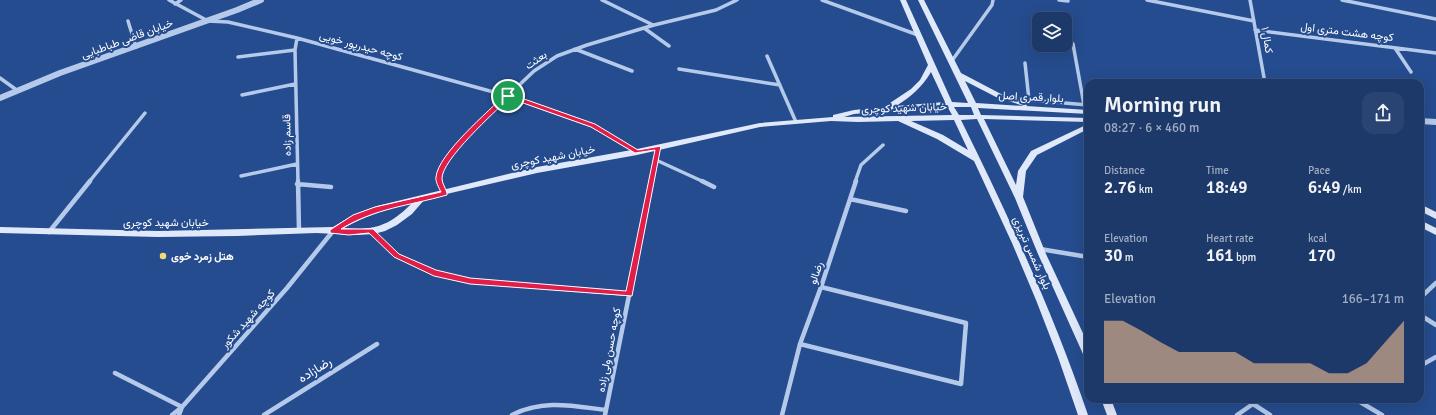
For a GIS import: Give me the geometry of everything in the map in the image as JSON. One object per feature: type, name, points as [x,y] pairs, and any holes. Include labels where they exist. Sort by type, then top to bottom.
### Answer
[{"type":"main road","name":"بلوار شمس تبریزی","points":[[903,0],[931,65],[1018,248],[1066,361],[1083,415]]},
{"type":"main road","name":"بلوار شمس تبریزی","points":[[921,0],[1019,198],[1040,249],[1084,345]]},
{"type":"main road","points":[[884,110],[907,98],[923,82],[931,65]]},
{"type":"main road","points":[[957,74],[985,89],[1018,103],[1054,110]]},
{"type":"main road","name":"خیابان شهید کوچری","points":[[831,119],[854,112],[950,104],[972,105]]},
{"type":"main road","name":"بلوار قمری اصل","points":[[972,105],[1084,112]]},
{"type":"main road","name":"خیابان شهید کوچری","points":[[333,232],[356,217],[377,209],[423,197],[537,170],[637,152],[760,125],[831,119],[858,120],[979,117]]},
{"type":"main road","name":"بلوار قمری اصل","points":[[979,117],[1084,120]]},
{"type":"main road","points":[[897,118],[925,128],[952,142],[976,159]]},
{"type":"main road","points":[[1019,198],[1022,171],[1034,153],[1084,128]]},
{"type":"main road","name":"خیابان شهید کوچری","points":[[0,230],[49,232],[196,233],[318,230],[333,232],[370,231],[382,229],[392,224],[407,214],[423,197]]},
{"type":"main road","points":[[1424,209],[1436,216]]},
{"type":"main road","points":[[1424,225],[1436,232]]},
{"type":"main road","points":[[1108,403],[1112,415]]},
{"type":"street","points":[[169,0],[208,21]]},
{"type":"street","points":[[175,4],[181,0]]},
{"type":"street","name":"خیابان قاضی طباطبایی","points":[[0,98],[60,73],[208,21],[261,0]]},
{"type":"street","points":[[602,0],[610,2],[654,25]]},
{"type":"street","name":"بعثت","points":[[444,193],[439,178],[444,163],[470,132],[534,71],[558,56],[575,49],[654,25],[716,10],[737,0]]},
{"type":"street","points":[[822,0],[918,35]]},
{"type":"street","points":[[951,62],[992,5],[993,0]]},
{"type":"street","points":[[1059,0],[1068,2]]},
{"type":"street","points":[[1147,0],[1254,21]]},
{"type":"street","name":"کمال ۱","points":[[1250,0],[1264,79]]},
{"type":"street","points":[[1342,0],[1436,19]]},
{"type":"street","points":[[128,21],[136,47]]},
{"type":"street","name":"کوچه حیدرپور خویی","points":[[208,21],[228,22],[297,38],[508,96],[593,126],[637,152]]},
{"type":"street","points":[[644,28],[669,46]]},
{"type":"street","name":"کوچه هشت متری اول","points":[[1256,30],[1436,53]]},
{"type":"street","name":"قاسم زاده","points":[[297,38],[295,50],[295,84],[299,231]]},
{"type":"street","points":[[1073,44],[1084,96]]},
{"type":"street","points":[[1395,48],[1411,72]]},
{"type":"street","points":[[575,49],[632,71]]},
{"type":"street","points":[[238,57],[295,50]]},
{"type":"street","points":[[767,56],[796,122]]},
{"type":"street","points":[[1025,63],[1029,100],[1084,105]]},
{"type":"street","points":[[679,69],[780,85]]},
{"type":"street","points":[[0,78],[18,91]]},
{"type":"street","points":[[242,95],[295,84]]},
{"type":"street","points":[[49,232],[145,113]]},
{"type":"street","points":[[1424,121],[1436,122]]},
{"type":"street","name":"رضالو","points":[[782,415],[800,344],[821,287],[861,165],[883,145]]},
{"type":"street","name":"کوچه حسن ولی زاده","points":[[605,412],[659,147]]},
{"type":"street","points":[[656,160],[714,187]]},
{"type":"street","points":[[241,176],[296,164]]},
{"type":"street","points":[[297,184],[331,188]]},
{"type":"street","points":[[850,199],[906,211]]},
{"type":"street","points":[[370,231],[397,256],[434,273],[478,282],[629,294]]},
{"type":"street","name":"کوچه شهید شکور","points":[[172,415],[182,407],[287,288],[333,232]]},
{"type":"street","points":[[1040,249],[1084,256]]},
{"type":"street","points":[[1424,294],[1436,283]]},
{"type":"street","points":[[800,344],[961,384],[966,323],[821,287]]},
{"type":"street","points":[[1424,318],[1436,325]]},
{"type":"street","name":"رضازاده","points":[[264,415],[377,344]]},
{"type":"street","points":[[1424,364],[1436,357]]},
{"type":"street","points":[[115,373],[182,407],[179,415]]},
{"type":"street","points":[[1362,403],[1382,415]]},
{"type":"street","points":[[512,415],[519,410],[545,404],[605,412]]},
{"type":"street","points":[[1237,415],[1253,404],[1270,415]]},
{"type":"place","name":"هتل زمرد خوی","points":[[163,256]]},
{"type":"route","points":[[508,96],[593,126],[637,152],[659,147],[629,294],[470,281],[434,273],[397,256],[370,231],[333,232],[356,217],[377,209],[444,193],[439,178],[444,163],[470,132],[508,96]]}]
